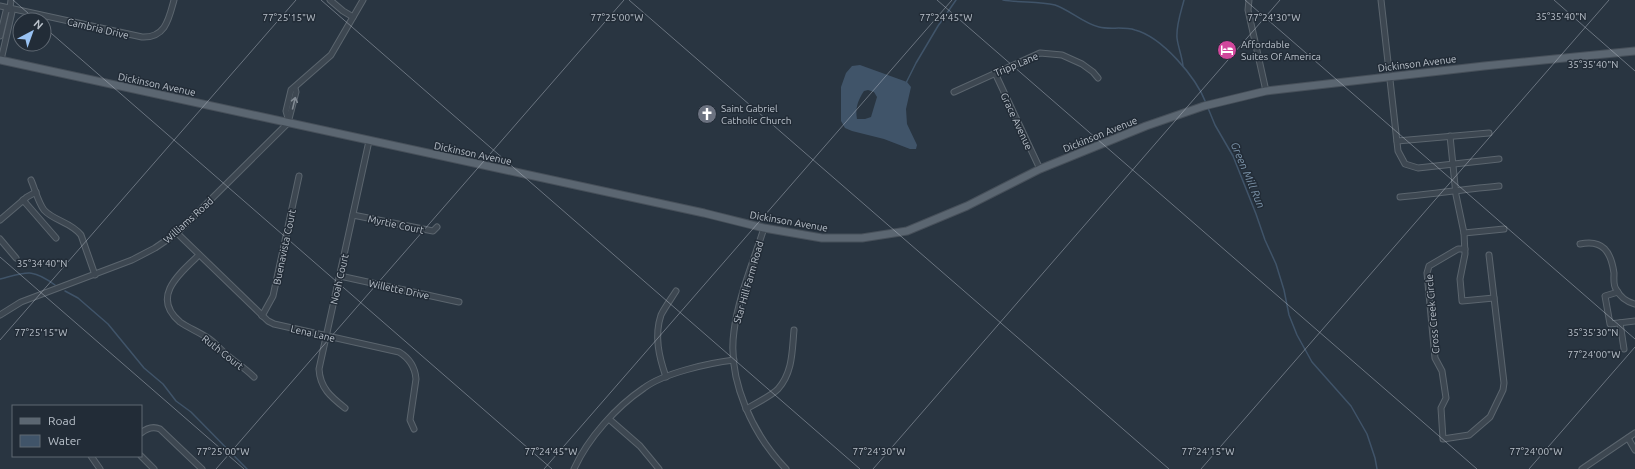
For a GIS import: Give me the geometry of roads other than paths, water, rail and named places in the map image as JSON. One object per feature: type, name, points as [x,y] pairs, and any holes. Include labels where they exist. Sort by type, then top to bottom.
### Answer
[{"type":"main road","name":"Dickinson Avenue","points":[[0,60],[288,120],[369,141],[704,213],[764,228],[822,238],[862,238],[907,231],[967,206],[1040,169],[1146,126],[1204,106],[1266,90],[1635,51]]},
{"type":"street","points":[[0,60],[12,12],[10,8],[11,0]]},
{"type":"street","name":"Cambria Drive","points":[[0,6],[142,38],[150,38],[158,34],[164,27],[174,0]]},
{"type":"street","points":[[330,0],[353,17]]},
{"type":"street","points":[[288,120],[292,112],[295,99],[295,88],[300,81],[331,55],[363,0]]},
{"type":"street","points":[[1249,0],[1248,10],[1266,90]]},
{"type":"street","points":[[1381,0],[1398,151],[1405,164],[1418,168],[1499,159]]},
{"type":"street","points":[[0,36],[6,11],[10,8]]},
{"type":"street","name":"Tripp Lane","points":[[954,92],[1040,53],[1062,55],[1082,64],[1093,72],[1098,78]]},
{"type":"street","name":"Grace Avenue","points":[[995,73],[1040,169]]},
{"type":"street","name":"Williams Road","points":[[0,314],[21,302],[95,275],[146,254],[177,233],[288,120]]},
{"type":"street","points":[[1397,141],[1489,133]]},
{"type":"street","points":[[1450,136],[1452,164],[1464,233],[1465,248],[1460,279],[1462,301],[1494,298]]},
{"type":"street","name":"Noah Court","points":[[345,408],[327,392],[320,378],[319,369],[369,141]]},
{"type":"street","name":"Buenavista Court","points":[[262,316],[273,296],[299,176]]},
{"type":"street","points":[[31,180],[43,209],[73,226],[81,235],[95,275]]},
{"type":"street","points":[[1400,198],[1448,193],[1456,190],[1499,186]]},
{"type":"street","points":[[0,220],[23,200],[36,192]]},
{"type":"street","points":[[23,200],[56,238]]},
{"type":"street","name":"Myrtie Court","points":[[353,214],[433,231],[437,228]]},
{"type":"street","name":"Star Hill Farm Road","points":[[764,228],[745,286],[734,330],[733,351],[738,379],[746,409],[757,432],[786,469]]},
{"type":"street","points":[[1464,233],[1504,229]]},
{"type":"street","name":"Lena Lane","points":[[177,233],[262,316],[274,324],[399,352],[409,359],[413,365],[416,379],[410,420],[414,429]]},
{"type":"street","points":[[0,239],[16,258]]},
{"type":"street","points":[[1580,244],[1598,244],[1608,252],[1612,260],[1615,288],[1624,299],[1635,304]]},
{"type":"street","name":"Cross Creek Circle","points":[[1465,248],[1458,249],[1430,266],[1427,273],[1435,358],[1442,371],[1446,398],[1441,408],[1443,439],[1469,435],[1490,417],[1503,390],[1504,383],[1489,255]]},
{"type":"street","name":"Ruth Court","points":[[199,255],[175,277],[168,291],[168,302],[173,315],[181,323],[212,341],[226,355],[254,376]]},
{"type":"street","name":"Willette Drive","points":[[340,276],[459,302]]},
{"type":"street","points":[[666,377],[659,357],[658,333],[661,316],[676,291]]},
{"type":"street","points":[[1618,292],[1605,296],[1610,324],[1635,321]]},
{"type":"street","points":[[1620,323],[1624,349]]},
{"type":"street","points":[[746,409],[778,390],[791,367],[794,330]]},
{"type":"street","points":[[574,469],[579,458],[595,434],[644,387],[666,377],[716,362],[734,360]]},
{"type":"street","points":[[609,419],[640,446],[659,469]]},
{"type":"street","points":[[142,432],[155,427],[160,429],[202,469]]},
{"type":"street","points":[[1583,469],[1635,433]]},
{"type":"street","points":[[1628,438],[1635,450]]},
{"type":"street","points":[[92,457],[100,469]]},
{"type":"street","points":[[142,457],[154,469]]},
{"type":"water","points":[[860,65],[907,82],[911,87],[906,109],[907,124],[917,145],[916,149],[910,149],[884,139],[845,128],[841,121],[841,87],[846,73],[852,66]],"holes":[[[868,90],[874,92],[877,97],[871,117],[857,119],[857,108],[862,94],[864,91]]]},
{"type":"waterway","points":[[906,83],[938,26],[956,0]]},
{"type":"waterway","name":"Green Mill Run","points":[[1003,0],[1055,5],[1093,25],[1103,28],[1130,29],[1145,34],[1167,49],[1177,59],[1194,82],[1206,103]]},
{"type":"waterway","points":[[1183,66],[1177,28],[1184,0]]},
{"type":"waterway","name":"Green Mill Run","points":[[1208,108],[1215,125],[1233,156],[1265,240],[1276,264],[1284,290],[1289,315],[1297,335],[1312,362],[1351,406],[1367,434],[1377,469]]},
{"type":"waterway","points":[[0,279],[23,273],[29,273],[40,276],[55,285]]},
{"type":"waterway","points":[[65,291],[78,298],[108,324],[144,368],[163,384],[176,401],[191,412],[247,469]]},
{"type":"place","name":"Affordable Suites Of America","points":[[1227,50]]},
{"type":"place","name":"Saint Gabriel Catholic Church","points":[[707,114]]}]
